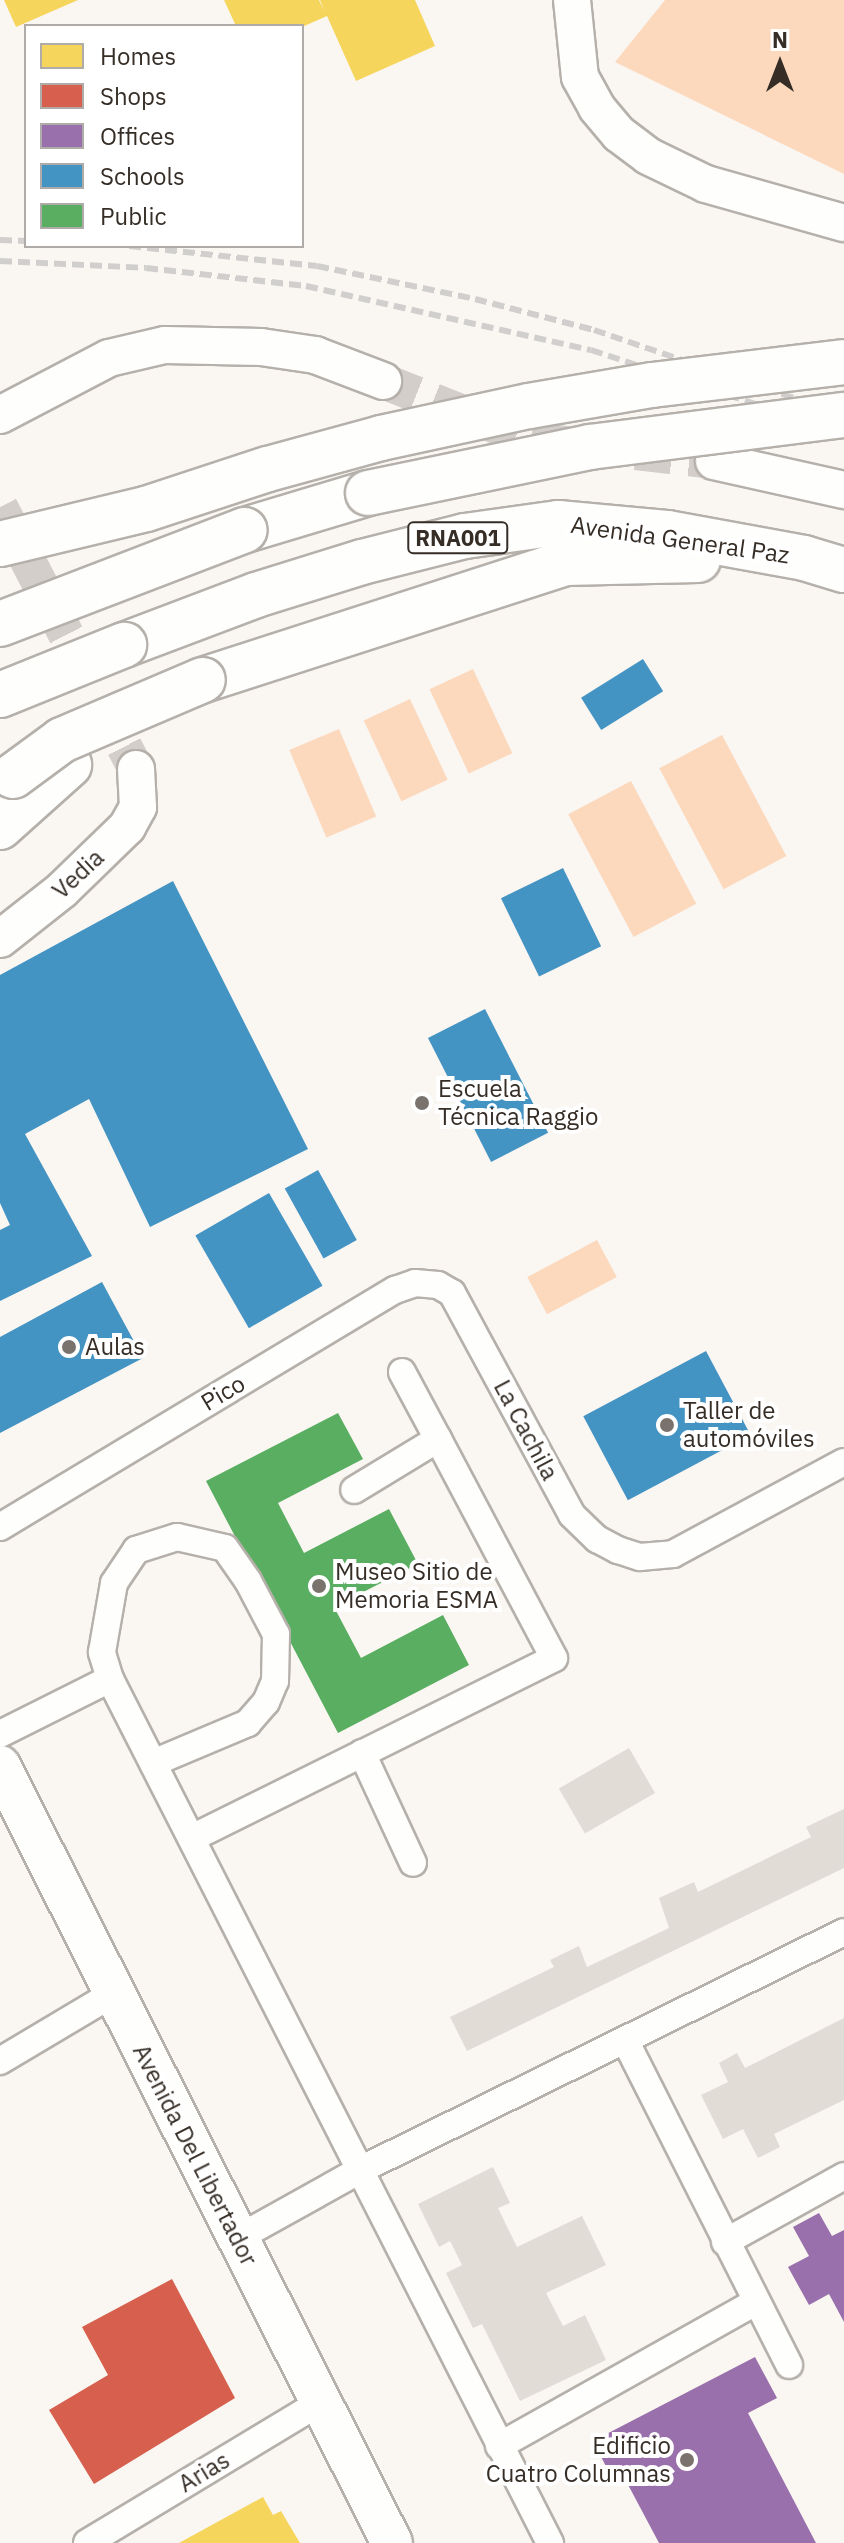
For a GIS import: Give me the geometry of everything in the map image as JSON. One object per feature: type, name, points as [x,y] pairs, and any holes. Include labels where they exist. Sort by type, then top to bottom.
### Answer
[{"type":"highway","points":[[0,544],[146,509],[268,469],[381,438],[529,406],[652,385],[844,362]]},
{"type":"highway","name":"RNA001","points":[[0,624],[245,530],[368,493],[590,447],[844,415]]},
{"type":"highway","points":[[0,573],[146,509]]},
{"type":"highway","name":"Avenida General Paz","points":[[0,695],[256,595],[362,562],[465,536],[558,523],[667,533],[824,564]]},
{"type":"highway","name":"Avenida General Paz","points":[[0,827],[69,765],[222,674],[565,563],[824,564]]},
{"type":"highway","points":[[7,782],[62,740],[222,674]]},
{"type":"main road","name":"Avenida Del Libertador","points":[[0,1766],[392,2543]]},
{"type":"street","points":[[572,0],[580,77],[597,108],[619,134],[648,156],[706,184],[844,223]]},
{"type":"street","points":[[0,415],[109,358],[165,345],[261,347],[315,355],[383,381]]},
{"type":"street","points":[[714,461],[844,490]]},
{"type":"street","name":"Vedia","points":[[0,939],[62,890],[127,827],[138,782]]},
{"type":"street","name":"Pico","points":[[0,1527],[395,1290],[415,1283],[438,1285],[452,1293]]},
{"type":"street","name":"La Cachila","points":[[452,1293],[572,1515],[597,1539],[618,1550],[640,1557],[673,1554],[844,1462]]},
{"type":"street","points":[[192,1838],[554,1658],[402,1372]]},
{"type":"street","points":[[354,1490],[438,1439]]},
{"type":"street","points":[[153,1763],[248,1723],[266,1702],[275,1681],[276,1634],[248,1581],[225,1548],[177,1537],[136,1550],[114,1583],[102,1652],[110,1679],[550,2543]]},
{"type":"street","points":[[0,1734],[110,1679]]},
{"type":"street","points":[[362,1753],[413,1863]]},
{"type":"street","points":[[238,2238],[360,2170],[844,1932]]},
{"type":"street","points":[[0,2061],[114,1993]]},
{"type":"street","points":[[625,2040],[789,2365]]},
{"type":"street","points":[[725,2242],[844,2176]]},
{"type":"street","points":[[499,2446],[756,2302]]},
{"type":"street","name":"Arias","points":[[87,2543],[321,2402]]},
{"type":"shaded area","points":[[665,0],[844,0],[844,174],[615,62]]},
{"type":"shaded area","points":[[473,669],[512,753],[469,774],[429,689]]},
{"type":"shaded area","points":[[410,699],[448,780],[401,801],[364,721]]},
{"type":"shaded area","points":[[339,729],[376,816],[326,838],[289,750]]},
{"type":"shaded area","points":[[722,735],[786,856],[724,889],[659,768]]},
{"type":"shaded area","points":[[631,781],[696,904],[634,937],[568,814]]},
{"type":"shaded area","points":[[597,1240],[617,1277],[547,1314],[527,1277]]},
{"type":"building: Homes","points":[[4,0],[78,0],[16,27]]},
{"type":"building: Homes","points":[[224,0],[319,0],[324,11],[320,0],[415,0],[435,46],[356,81],[327,16],[304,26],[235,24]]},
{"type":"building: Homes","points":[[263,2497],[273,2515],[281,2511],[300,2543],[179,2543]]},
{"type":"building: Shops","points":[[172,2279],[235,2398],[94,2484],[49,2410],[108,2375],[82,2327]]},
{"type":"building: Offices","points":[[819,2213],[832,2236],[844,2230],[844,2322],[829,2294],[809,2305],[788,2267],[809,2256],[793,2227]]},
{"type":"building: Offices","name":"Edificio Cuatro Columnas","points":[[755,2357],[777,2398],[748,2413],[816,2543],[659,2543],[625,2479],[615,2484],[593,2441]]},
{"type":"building: Schools","points":[[643,659],[663,691],[601,730],[581,698]]},
{"type":"building: Schools","points":[[563,868],[601,946],[539,976],[501,898]]},
{"type":"building: Schools","points":[[173,881],[308,1149],[150,1227],[89,1099],[25,1134],[92,1256],[0,1301],[0,1230],[10,1225],[0,1203],[0,975]]},
{"type":"building: Schools","points":[[485,1009],[548,1133],[491,1162],[428,1038]]},
{"type":"building: Schools","points":[[318,1170],[357,1240],[324,1258],[285,1188]]},
{"type":"building: Schools","points":[[269,1193],[322,1286],[249,1328],[195,1236]]},
{"type":"building: Schools","name":"Aulas","points":[[102,1282],[143,1358],[0,1433],[0,1337]]},
{"type":"building: Schools","name":"Taller de automóviles","points":[[706,1351],[751,1435],[628,1500],[583,1416]]},
{"type":"building: Public","name":"Museo Sitio de Memoria ESMA","points":[[338,1413],[363,1459],[278,1503],[304,1553],[389,1509],[418,1564],[334,1607],[361,1658],[443,1615],[469,1665],[338,1733],[206,1481]]},
{"type":"building: Other","points":[[629,1748],[655,1793],[585,1834],[559,1788]]},
{"type":"building: Other","points":[[844,1809],[844,1868],[467,2051],[450,2017],[554,1967],[550,1960],[579,1946],[587,1967],[669,1928],[659,1898],[694,1882],[698,1892],[811,1837],[806,1827]]},
{"type":"building: Other","points":[[844,2018],[844,2100],[774,2134],[780,2147],[758,2158],[743,2129],[723,2139],[701,2095],[728,2082],[719,2063],[737,2053],[745,2068]]},
{"type":"building: Other","points":[[493,2167],[510,2203],[498,2208],[517,2247],[582,2216],[606,2265],[546,2293],[563,2326],[585,2315],[606,2360],[520,2401],[482,2324],[473,2328],[446,2273],[462,2265],[450,2241],[439,2247],[418,2204]]},
{"type":"tunnel","points":[[383,381],[531,440],[574,445]]},
{"type":"tunnel","points":[[636,452],[714,461]]},
{"type":"tunnel","points":[[0,507],[136,769]]},
{"type":"railway","points":[[0,240],[24,241]]},
{"type":"railway","points":[[148,248],[317,266],[475,299],[594,330],[844,415]]},
{"type":"railway","points":[[0,261],[146,268],[306,286],[591,350],[844,433]]},
{"type":"place","name":"Escuela Técnica Raggio","points":[[422,1103]]},
{"type":"place","name":"Aulas","points":[[69,1347]]},
{"type":"place","name":"Taller de automóviles","points":[[667,1425]]},
{"type":"place","name":"Museo Sitio de Memoria ESMA","points":[[319,1586]]},
{"type":"place","name":"Edificio Cuatro Columnas","points":[[687,2460]]}]
